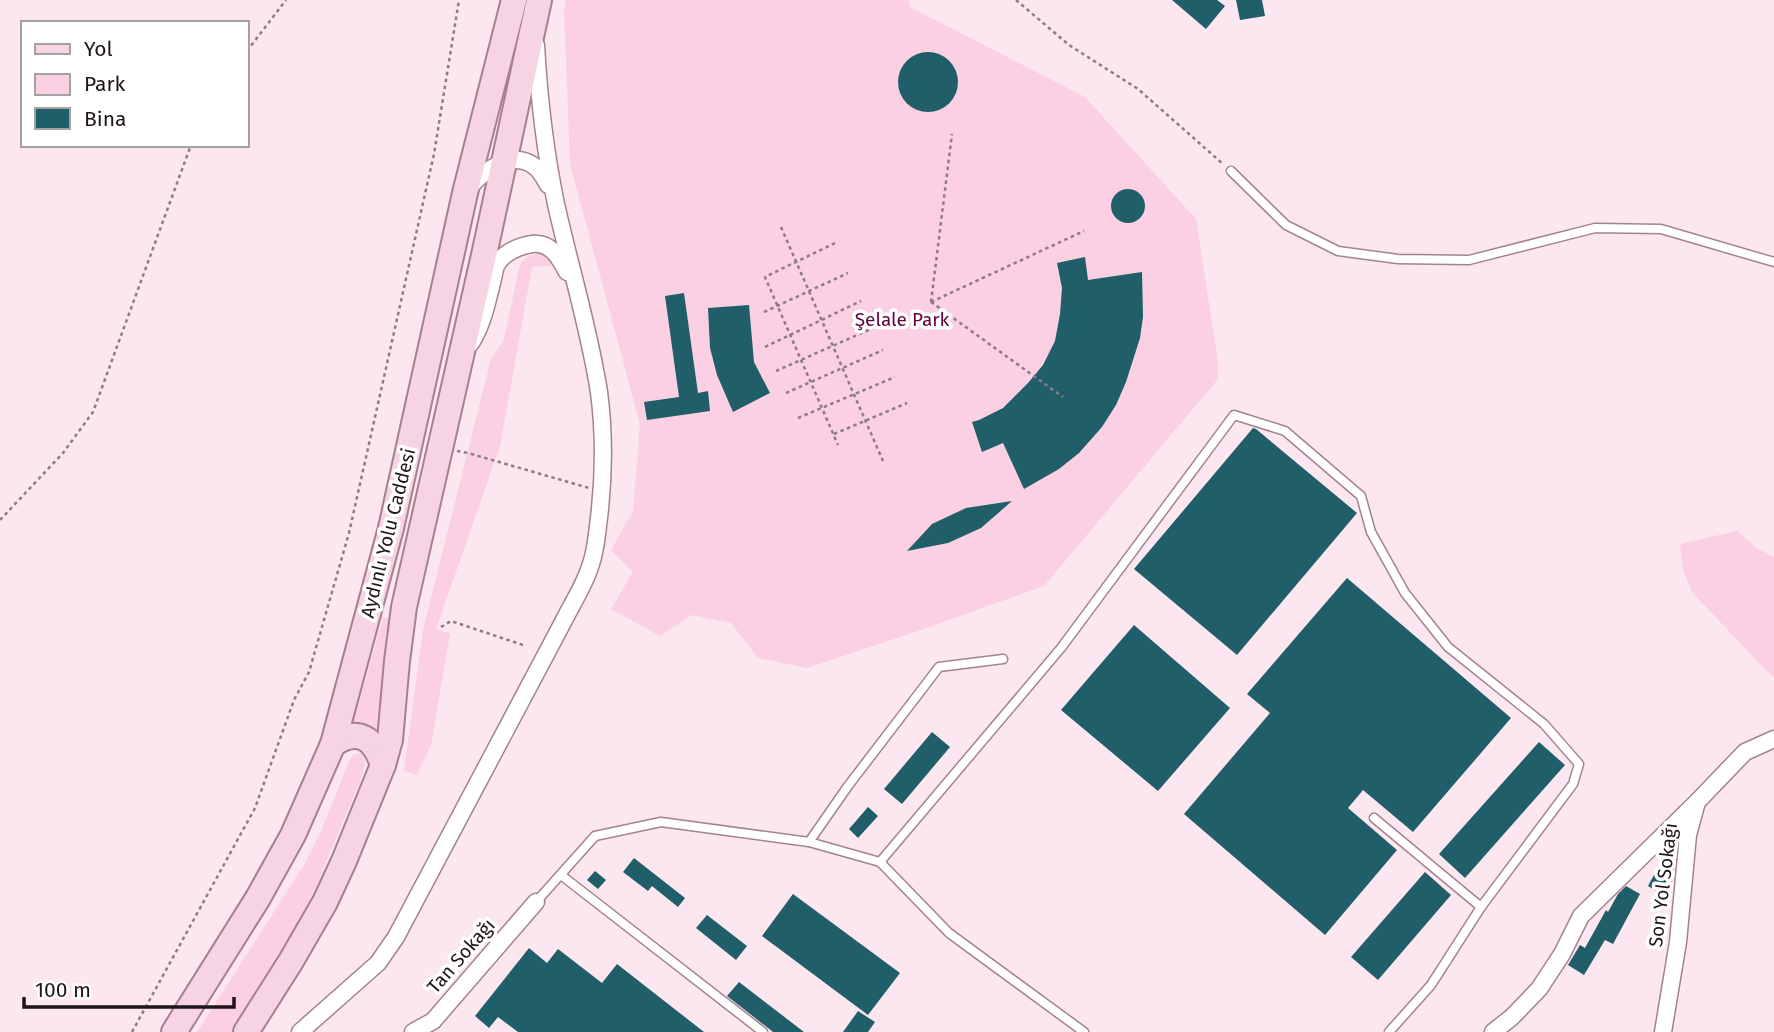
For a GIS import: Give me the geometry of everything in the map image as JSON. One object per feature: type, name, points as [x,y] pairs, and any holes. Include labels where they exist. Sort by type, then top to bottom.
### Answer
[{"type":"main road","name":"Aydınlı Yolu Caddesi","points":[[174,1032],[282,856],[333,744],[391,528],[465,193],[514,0]]},
{"type":"main road","name":"Aydınlı Yolu Caddesi","points":[[246,1032],[325,902],[387,752],[404,607],[537,10]]},
{"type":"main road","points":[[333,744],[351,735],[360,737],[374,745],[383,765]]},
{"type":"main road","points":[[264,1032],[311,951],[333,901],[344,861]]},
{"type":"street","name":"Aydınlı Yolu Caddesi","points":[[300,1032],[378,963],[396,937],[587,576],[594,555],[602,492],[602,429],[598,392],[542,128],[537,10]]},
{"type":"street","name":"Aydınlı Yolu Caddesi","points":[[504,163],[522,160],[534,166],[544,177],[557,207]]},
{"type":"street","points":[[465,193],[481,175],[504,163]]},
{"type":"street","name":"Aydınlı Yolu Caddesi","points":[[460,359],[481,323],[496,266],[509,252],[530,244],[551,248],[578,292]]},
{"type":"street","name":"Son Yol Sokağı","points":[[1663,1032],[1678,942],[1688,835],[1697,802],[1745,752],[1774,739]]},
{"type":"street","points":[[1493,1032],[1539,989],[1562,954],[1581,916],[1697,802]]},
{"type":"street","name":"Tan Sokağı","points":[[413,1032],[433,1021],[536,902]]},
{"type":"lane","points":[[1231,171],[1286,225],[1338,251],[1398,259],[1469,260],[1595,228],[1661,229],[1774,262]]},
{"type":"lane","points":[[880,862],[1062,648],[1234,415],[1286,431],[1361,496],[1371,532],[1405,593],[1448,647],[1544,724],[1579,764],[1573,784],[1481,907],[1431,985],[1389,1032]]},
{"type":"lane","points":[[809,842],[939,667],[1003,659]]},
{"type":"lane","points":[[1374,818],[1481,907]]},
{"type":"lane","points":[[536,902],[596,836],[661,822],[809,842],[880,862],[949,933],[1084,1032]]},
{"type":"lane","points":[[561,875],[763,1032]]},
{"type":"path","points":[[248,50],[286,0]]},
{"type":"path","points":[[132,1032],[255,808],[294,700],[309,672],[349,533],[434,154],[459,0]]},
{"type":"path","points":[[1016,0],[1069,45],[1138,89],[1231,171]]},
{"type":"path","points":[[931,302],[953,134]]},
{"type":"path","points":[[0,520],[63,453],[93,412],[190,147]]},
{"type":"path","points":[[781,227],[883,461]]},
{"type":"path","points":[[931,302],[1084,231]]},
{"type":"path","points":[[835,243],[765,277],[838,445]]},
{"type":"path","points":[[764,312],[848,273]]},
{"type":"path","points":[[765,347],[861,301]]},
{"type":"path","points":[[931,302],[1063,397]]},
{"type":"path","points":[[776,371],[873,328]]},
{"type":"path","points":[[786,393],[883,350]]},
{"type":"path","points":[[798,418],[895,377]]},
{"type":"path","points":[[834,434],[907,403]]},
{"type":"path","points":[[468,453],[602,492]]},
{"type":"path","points":[[441,627],[451,621],[523,645]]},
{"type":"green space","name":"Şelale Park","points":[[566,0],[909,0],[910,7],[1085,97],[1196,219],[1218,362],[1218,379],[1044,586],[807,668],[758,658],[731,623],[691,615],[660,636],[611,609],[633,572],[611,550],[633,511],[640,424],[570,164],[564,10]]},
{"type":"green space","points":[[540,254],[552,257],[559,265],[532,267],[500,446],[436,629],[450,634],[431,745],[417,775],[404,771],[423,630],[491,359],[504,339],[519,268],[527,257]]},
{"type":"green space","points":[[1737,531],[1758,549],[1774,557],[1774,677],[1691,591],[1683,569],[1680,544]]},
{"type":"green space","points":[[383,618],[391,618],[379,731],[366,726],[352,727]]},
{"type":"green space","points":[[362,753],[365,763],[362,776],[314,891],[272,976],[231,1032],[197,1032],[304,865],[350,759],[354,754]]},
{"type":"building","points":[[1172,0],[1217,0],[1225,6],[1206,29]]},
{"type":"building","points":[[1236,0],[1262,0],[1265,16],[1240,20]]},
{"type":"building","points":[[922,52],[934,52],[953,65],[958,82],[956,94],[945,107],[934,112],[922,112],[903,99],[898,88],[898,76],[911,57]]},
{"type":"building","points":[[1128,189],[1140,194],[1145,206],[1140,218],[1128,223],[1116,218],[1111,206],[1116,194]]},
{"type":"building","points":[[1085,257],[1088,280],[1142,272],[1143,317],[1140,338],[1126,382],[1102,427],[1079,453],[1059,469],[1024,489],[1003,443],[982,452],[972,422],[1003,408],[1043,365],[1055,341],[1060,314],[1062,288],[1057,263]]},
{"type":"building","points":[[684,293],[698,393],[708,391],[710,411],[647,420],[644,402],[679,397],[665,296]]},
{"type":"building","points":[[749,305],[754,362],[770,393],[733,412],[717,375],[710,348],[708,308]]},
{"type":"building","points":[[1253,428],[1357,513],[1237,655],[1134,569]]},
{"type":"building","points":[[1012,501],[981,528],[948,543],[907,551],[932,524],[966,508]]},
{"type":"building","points":[[1347,578],[1511,718],[1413,832],[1363,790],[1348,808],[1397,850],[1325,935],[1184,814],[1270,713],[1247,694]]},
{"type":"building","points":[[1134,625],[1230,708],[1158,791],[1061,710]]},
{"type":"building","points":[[932,732],[950,747],[902,804],[884,789]]},
{"type":"building","points":[[1539,742],[1565,765],[1465,878],[1439,854]]},
{"type":"building","points":[[868,807],[878,816],[858,838],[849,829]]},
{"type":"building","points":[[634,858],[685,898],[678,907],[652,886],[648,891],[623,872]]},
{"type":"building","points":[[1661,862],[1674,869],[1673,879],[1664,896],[1648,886]]},
{"type":"building","points":[[595,871],[606,880],[598,889],[587,880]]},
{"type":"building","points":[[1425,872],[1451,895],[1378,980],[1351,957]]},
{"type":"building","points":[[1626,886],[1640,894],[1613,944],[1605,940],[1584,975],[1568,965],[1580,945],[1585,948],[1606,910],[1608,912]]},
{"type":"building","points":[[793,894],[900,973],[868,1015],[762,936]]},
{"type":"building","points":[[707,915],[747,946],[736,960],[696,928]]},
{"type":"building","points":[[529,948],[547,963],[558,949],[602,983],[617,964],[704,1032],[518,1032],[498,1017],[489,1028],[475,1016]]},
{"type":"building","points":[[739,982],[804,1032],[773,1032],[727,996]]},
{"type":"building","points":[[858,1011],[875,1022],[868,1032],[843,1032]]}]
